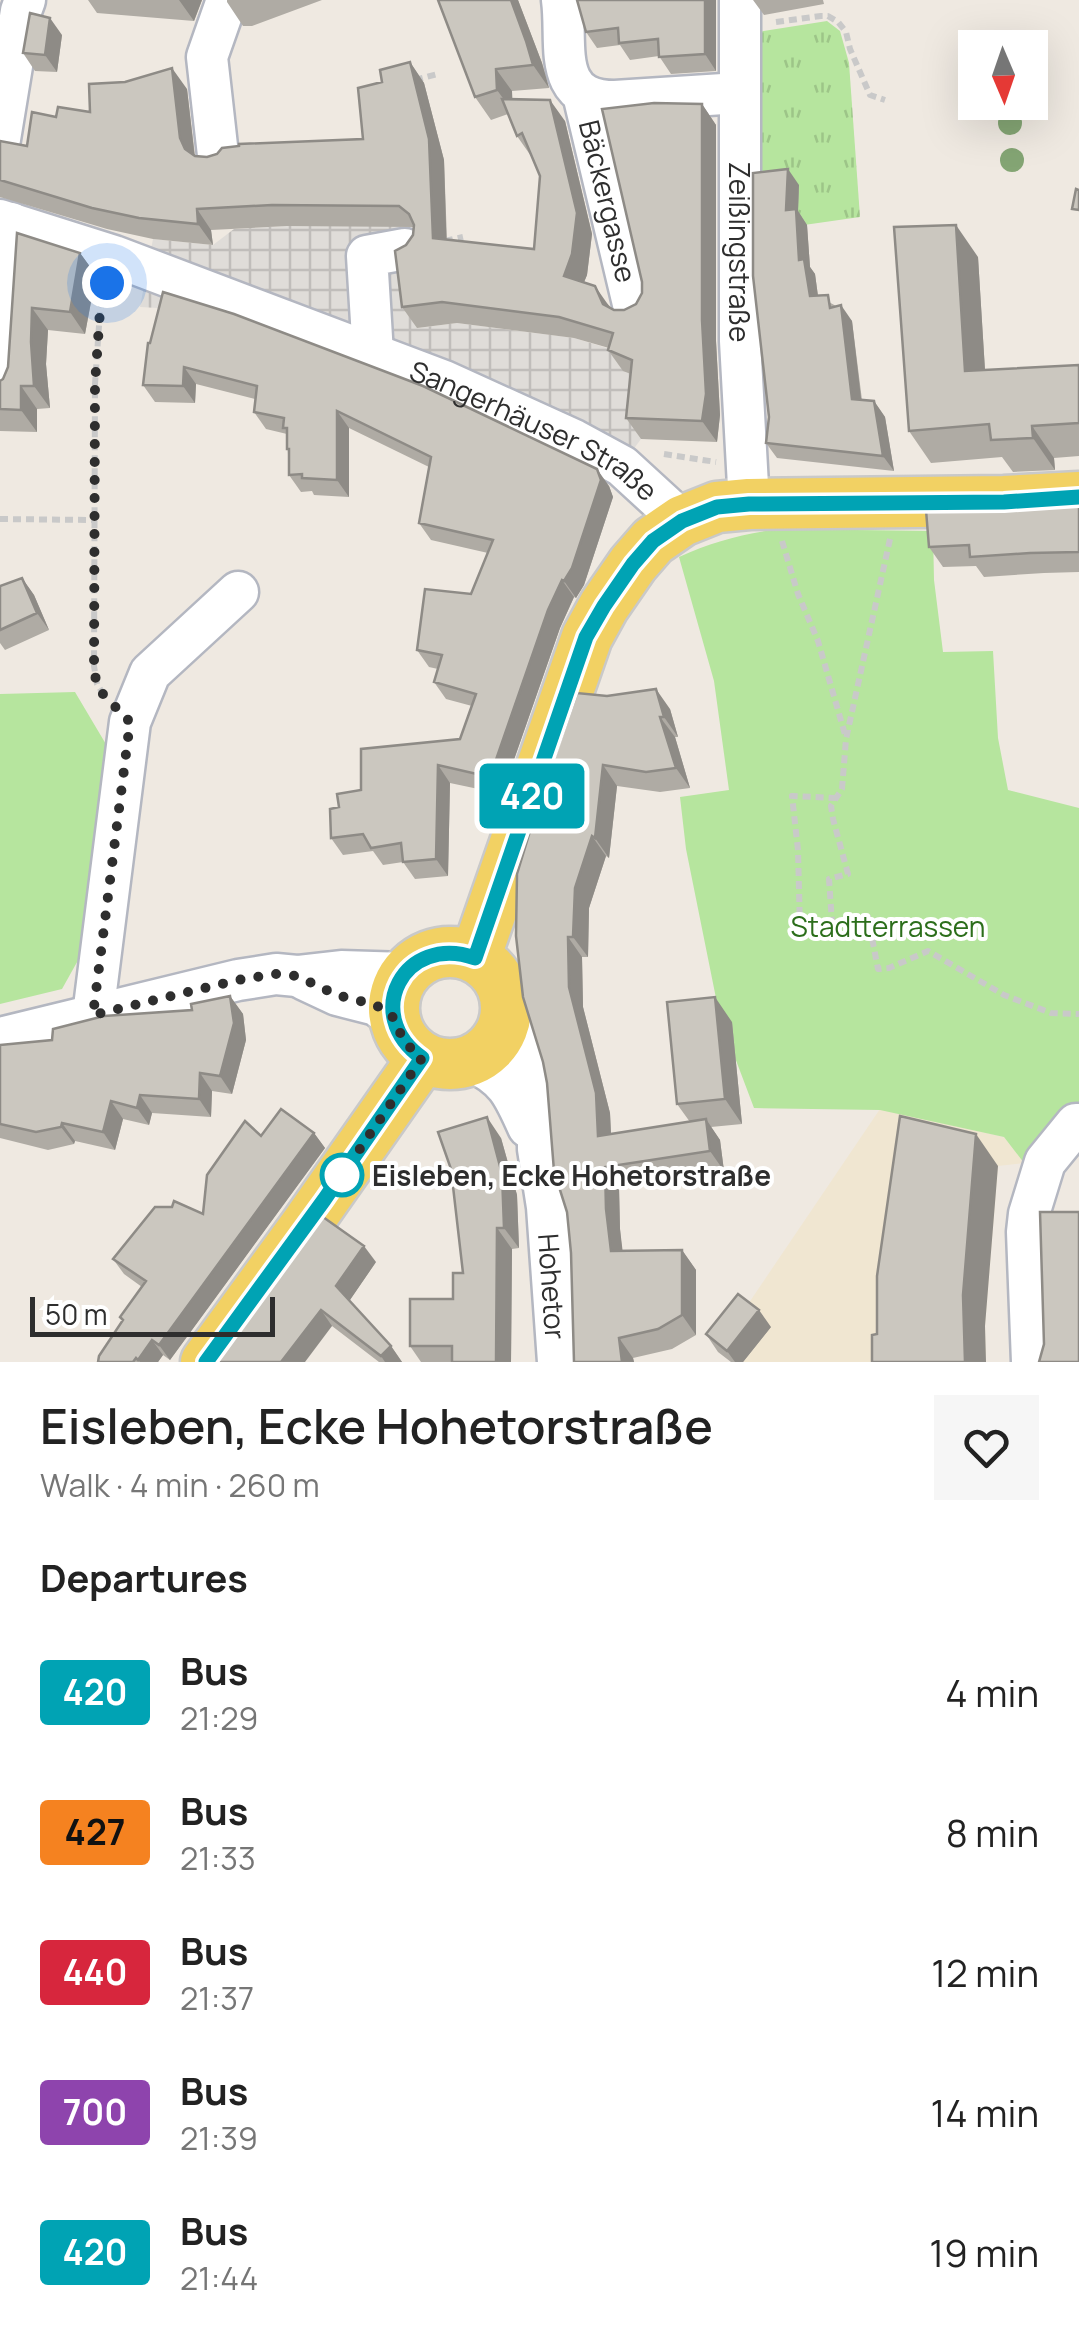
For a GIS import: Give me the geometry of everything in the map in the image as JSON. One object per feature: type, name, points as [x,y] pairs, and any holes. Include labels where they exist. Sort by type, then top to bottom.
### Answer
[{"type":"main road","name":"Sangerhäuser Straße","points":[[682,521],[717,507],[749,504],[1004,502],[1079,496]]},
{"type":"main road","points":[[475,958],[586,637],[633,564],[653,541],[682,521]]},
{"type":"main road","points":[[445,952],[475,958],[496,976],[506,1001],[502,1030],[495,1042],[472,1061],[447,1065],[422,1058],[404,1042],[400,996],[417,962],[445,952]]},
{"type":"main road","points":[[206,1362],[422,1058]]},
{"type":"street","points":[[0,139],[25,0]]},
{"type":"street","points":[[218,156],[207,57],[227,0]]},
{"type":"street","name":"Bäckergasse","points":[[562,0],[565,68],[572,84],[583,94],[615,102],[739,93]]},
{"type":"street","name":"Zeißingstraße","points":[[740,14],[740,340],[749,504]]},
{"type":"street","name":"Bäckergasse","points":[[583,94],[634,308]]},
{"type":"street","points":[[0,386],[6,221]]},
{"type":"street","name":"Sangerhäuser Straße","points":[[6,221],[114,256],[444,381],[622,466],[682,521]]},
{"type":"street","points":[[373,354],[368,256],[405,250]]},
{"type":"street","points":[[93,1015],[130,722],[150,673],[238,592]]},
{"type":"street","points":[[0,1038],[276,974],[341,971],[400,996]]},
{"type":"street","name":"Hohetor","points":[[506,1016],[538,1107],[538,1148],[547,1207],[558,1362]]},
{"type":"street","name":"Hohetor","points":[[472,1061],[506,1084],[538,1148]]},
{"type":"street","points":[[1032,1362],[1029,1214],[1045,1162],[1079,1124]]},
{"type":"path","points":[[740,14],[833,18],[846,32],[870,95],[885,100]]},
{"type":"path","points":[[408,82],[438,74]]},
{"type":"path","points":[[114,256],[100,311],[95,384],[94,674],[102,693],[130,722]]},
{"type":"path","points":[[863,504],[862,535],[890,535],[846,739],[842,788],[831,806],[848,874],[828,879],[832,922],[868,917],[878,969],[928,951],[1004,996],[1051,1013],[1079,1014]]},
{"type":"path","points":[[0,519],[95,520]]},
{"type":"path","points":[[796,535],[780,535],[818,641],[846,739]]},
{"type":"path","points":[[800,928],[792,796],[836,798]]},
{"type":"shaded area","points":[[401,226],[417,328],[457,323],[574,338],[627,354],[647,381],[641,439],[608,484],[539,451],[175,309],[140,307],[153,239],[213,245],[234,229]]},
{"type":"shaded area","points":[[880,1109],[1004,1137],[1024,1163],[998,1166],[985,1326],[986,1362],[733,1362],[740,1316]]},
{"type":"green space","points":[[827,21],[840,31],[849,63],[860,217],[797,226],[761,189],[758,32]]},
{"type":"green space","name":"Stadtterrassen","points":[[778,529],[933,531],[934,580],[943,652],[993,651],[998,738],[1008,790],[1079,808],[1079,1106],[1024,1163],[1004,1137],[880,1110],[754,1108],[720,1018],[686,849],[680,797],[729,790],[714,681],[679,557],[727,539]]},
{"type":"green space","points":[[75,692],[110,751],[86,946],[62,989],[0,1004],[0,694]]},
{"type":"building","points":[[438,0],[511,0],[533,65],[496,69],[497,90],[475,97]]},
{"type":"building","points":[[577,0],[705,0],[705,54],[659,57],[658,39],[619,43],[618,28],[586,32]]},
{"type":"building","points":[[30,13],[50,18],[45,55],[23,53]]},
{"type":"building","points":[[410,62],[429,139],[433,238],[534,249],[540,176],[502,99],[550,100],[577,213],[572,254],[564,276],[595,286],[603,304],[614,310],[636,304],[642,282],[602,109],[654,103],[702,104],[706,394],[702,421],[626,418],[632,360],[608,350],[613,333],[559,317],[442,302],[402,307],[395,251],[406,245],[414,225],[399,206],[197,209],[198,224],[92,208],[0,180],[0,141],[27,146],[32,112],[56,117],[58,107],[90,112],[89,84],[125,82],[172,68],[180,138],[185,149],[195,156],[207,157],[239,144],[363,139],[358,88],[382,82],[380,70]]},
{"type":"building","points":[[788,169],[786,210],[796,209],[799,260],[804,259],[810,296],[828,295],[830,308],[841,305],[852,399],[874,401],[883,456],[766,443],[769,417],[753,276],[753,173]]},
{"type":"building","points":[[1076,189],[1079,190],[1079,210],[1072,209]]},
{"type":"building","points":[[956,225],[965,371],[1079,365],[1079,423],[1032,426],[1033,438],[991,440],[989,424],[909,431],[894,227]]},
{"type":"building","points":[[17,233],[80,253],[70,312],[32,308],[34,386],[21,386],[21,410],[0,409],[0,381],[8,367]]},
{"type":"building","points":[[163,292],[234,314],[423,386],[597,469],[601,480],[572,568],[548,610],[490,777],[438,765],[436,859],[403,862],[401,843],[371,848],[363,834],[331,838],[330,809],[339,807],[337,794],[361,790],[361,749],[460,739],[476,694],[434,682],[442,655],[417,650],[425,589],[471,594],[493,540],[419,523],[431,457],[337,411],[337,480],[302,478],[302,474],[289,475],[284,418],[254,412],[257,386],[184,367],[183,386],[143,385],[148,343]]},
{"type":"building","points":[[1079,502],[1079,552],[970,557],[969,545],[929,547],[926,510],[1066,506]]},
{"type":"building","points":[[22,578],[37,613],[0,630],[0,586]]},
{"type":"building","points":[[656,689],[676,768],[646,772],[603,765],[595,838],[592,836],[575,888],[573,937],[568,937],[569,987],[596,1093],[598,1136],[706,1119],[710,1151],[605,1167],[611,1251],[682,1250],[682,1315],[658,1329],[619,1338],[622,1362],[574,1362],[567,1212],[554,1171],[543,1062],[523,997],[516,936],[517,874],[577,693],[607,696]]},
{"type":"building","points":[[230,996],[234,1023],[220,1076],[200,1073],[199,1099],[140,1095],[137,1108],[111,1101],[103,1132],[62,1123],[61,1127],[36,1132],[0,1124],[0,1045],[52,1040],[53,1029],[104,1016],[192,1010],[191,1004]]},
{"type":"building","points":[[715,997],[725,1099],[677,1104],[667,1002]]},
{"type":"building","points":[[281,1109],[314,1133],[159,1345],[152,1340],[133,1362],[98,1362],[123,1320],[120,1317],[146,1281],[113,1259],[155,1207],[172,1207],[174,1201],[203,1214],[207,1175],[245,1121],[261,1136]]},
{"type":"building","points":[[900,1116],[976,1134],[963,1295],[965,1362],[872,1362],[872,1335],[877,1334],[877,1276]]},
{"type":"building","points":[[487,1117],[502,1174],[504,1228],[497,1228],[496,1362],[452,1362],[452,1346],[410,1346],[410,1299],[453,1299],[453,1273],[463,1273],[451,1169],[438,1132]]},
{"type":"building","points":[[1040,1212],[1079,1212],[1079,1362],[1039,1362],[1044,1344]]},
{"type":"building","points":[[323,1217],[364,1246],[336,1286],[391,1346],[381,1356],[321,1310],[281,1362],[216,1362]]},
{"type":"building","points":[[738,1294],[759,1310],[727,1351],[706,1334]]},
{"type":"bus line","name":"420","points":[[206,1362],[422,1058],[397,1031],[394,994],[406,973],[430,955],[460,953],[475,958],[586,637],[633,564],[653,541],[693,516],[726,505],[921,504],[1079,497]]},
{"type":"place","name":"Eisleben, Ecke Hohetorstraße","points":[[342,1175]]},
{"type":"route","points":[[107,283],[100,311],[95,384],[94,674],[102,693],[130,722],[93,1015],[276,974],[297,976],[337,995],[376,1005],[394,1018],[404,1042],[422,1058],[342,1175]]}]
